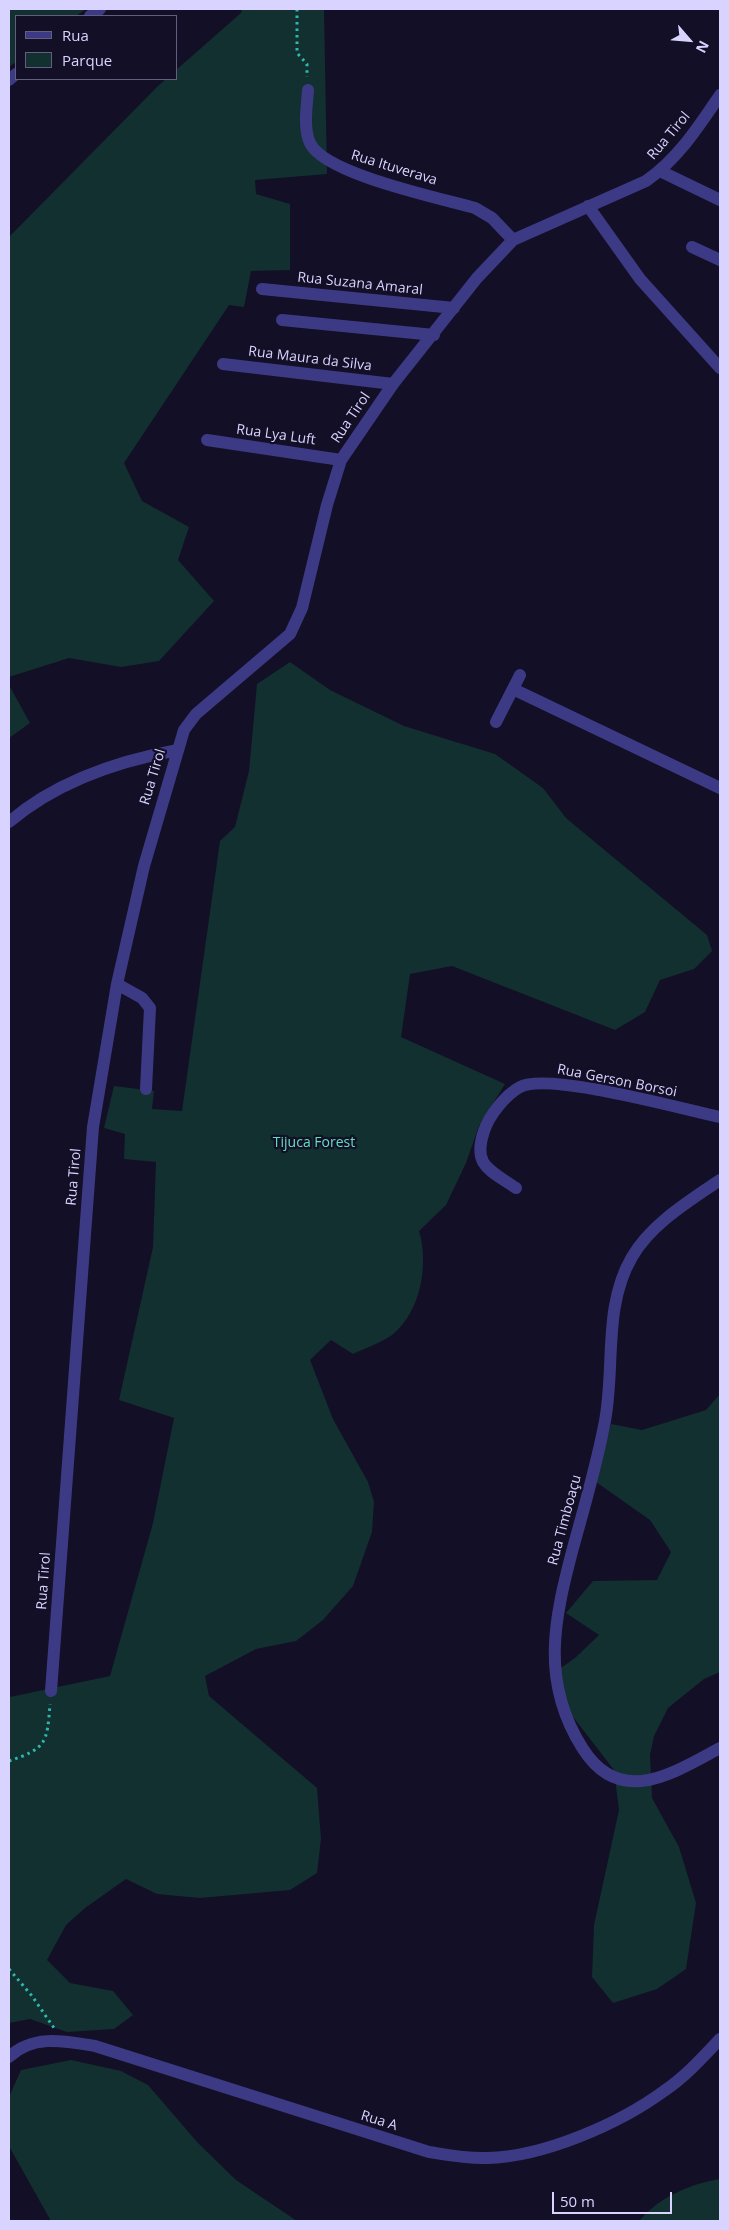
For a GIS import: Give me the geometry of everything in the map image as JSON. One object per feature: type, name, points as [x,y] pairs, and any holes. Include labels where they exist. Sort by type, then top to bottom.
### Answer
[{"type":"street","name":"Rua Ituverava","points":[[308,90],[309,143],[320,157],[354,173],[475,208],[492,218],[513,240]]},
{"type":"street","name":"Rua Tirol","points":[[51,1691],[93,1127],[117,984],[144,866],[184,730],[196,714],[254,663],[280,643],[298,621],[327,505],[341,460],[393,384],[493,259],[513,240],[637,185],[660,171],[676,155],[720,95]]},
{"type":"street","points":[[660,171],[720,200]]},
{"type":"street","points":[[588,206],[640,279],[720,368]]},
{"type":"street","points":[[692,247],[720,260]]},
{"type":"street","name":"Rua Suzana Amaral","points":[[262,289],[454,308]]},
{"type":"street","points":[[282,320],[434,335]]},
{"type":"street","name":"Rua Maura da Silva","points":[[223,364],[393,384]]},
{"type":"street","name":"Rua Lya Luft","points":[[207,440],[341,460]]},
{"type":"street","points":[[496,722],[520,675]]},
{"type":"street","points":[[513,689],[720,788]]},
{"type":"street","points":[[9,822],[42,798],[94,772],[142,757],[178,750]]},
{"type":"street","points":[[117,984],[142,998],[150,1008],[146,1089]]},
{"type":"street","name":"Rua Gerson Borsoi","points":[[516,1188],[482,1165],[479,1155],[486,1125],[499,1106],[520,1087],[534,1083],[569,1085],[720,1117]]},
{"type":"street","name":"Rua Timboaçu","points":[[720,1180],[688,1202],[640,1245],[623,1276],[615,1302],[605,1424],[561,1593],[554,1644],[554,1668],[560,1700],[570,1729],[600,1769],[622,1782],[640,1782],[682,1768],[720,1748]]},
{"type":"street","name":"Rua A","points":[[9,2057],[33,2043],[63,2041],[95,2046],[430,2152],[486,2158],[512,2156],[555,2147],[640,2107],[685,2074],[720,2040]]},
{"type":"path","points":[[297,9],[297,53],[306,64],[308,90]]},
{"type":"path","points":[[9,1761],[35,1751],[45,1740],[51,1691]]},
{"type":"path","points":[[9,1969],[32,1996],[63,2041]]},
{"type":"green space","points":[[9,9],[86,9],[77,15],[15,15],[15,63],[9,67]]},
{"type":"green space","points":[[242,9],[324,9],[327,174],[255,180],[256,194],[290,204],[290,270],[251,271],[244,307],[229,305],[124,463],[142,501],[189,527],[178,560],[214,601],[159,661],[121,667],[69,658],[9,677],[9,237],[157,87],[165,80],[178,80],[178,68],[241,13]]},
{"type":"green space","name":"Tijuca Forest","points":[[290,662],[330,690],[404,726],[495,754],[543,788],[566,818],[707,935],[712,951],[694,969],[660,980],[645,1012],[615,1030],[452,966],[410,974],[401,1037],[505,1084],[479,1126],[466,1163],[446,1205],[419,1231],[422,1244],[422,1272],[416,1301],[410,1314],[392,1335],[378,1343],[353,1354],[331,1340],[310,1360],[333,1419],[368,1482],[374,1502],[372,1532],[353,1586],[323,1620],[296,1641],[256,1649],[205,1676],[209,1696],[317,1788],[321,1839],[317,1873],[290,1890],[200,1898],[157,1894],[126,1879],[85,1908],[66,1925],[47,1960],[70,1983],[113,1991],[133,2015],[114,2029],[67,2032],[30,2019],[9,2023],[9,1699],[10,1697],[110,1676],[153,1523],[174,1418],[119,1400],[153,1247],[156,1162],[124,1159],[125,1134],[104,1128],[114,1086],[154,1091],[152,1109],[182,1111],[220,841],[235,827],[249,771],[257,684]]},
{"type":"green space","points":[[9,685],[30,723],[9,738]]},
{"type":"green space","points":[[720,1394],[720,1672],[704,1679],[668,1708],[654,1736],[650,1755],[652,1798],[679,1847],[696,1903],[686,1969],[657,1989],[613,2003],[592,1977],[594,1925],[619,1810],[614,1770],[560,1700],[555,1672],[575,1658],[599,1635],[566,1613],[593,1581],[657,1580],[671,1552],[650,1520],[596,1482],[611,1424],[642,1430],[706,1410]]},
{"type":"green space","points":[[71,2060],[121,2071],[148,2085],[198,2143],[236,2180],[297,2221],[51,2221],[10,2148],[9,2097],[21,2070]]},
{"type":"green space","points":[[720,2179],[720,2221],[639,2221],[666,2198],[686,2188]]}]
